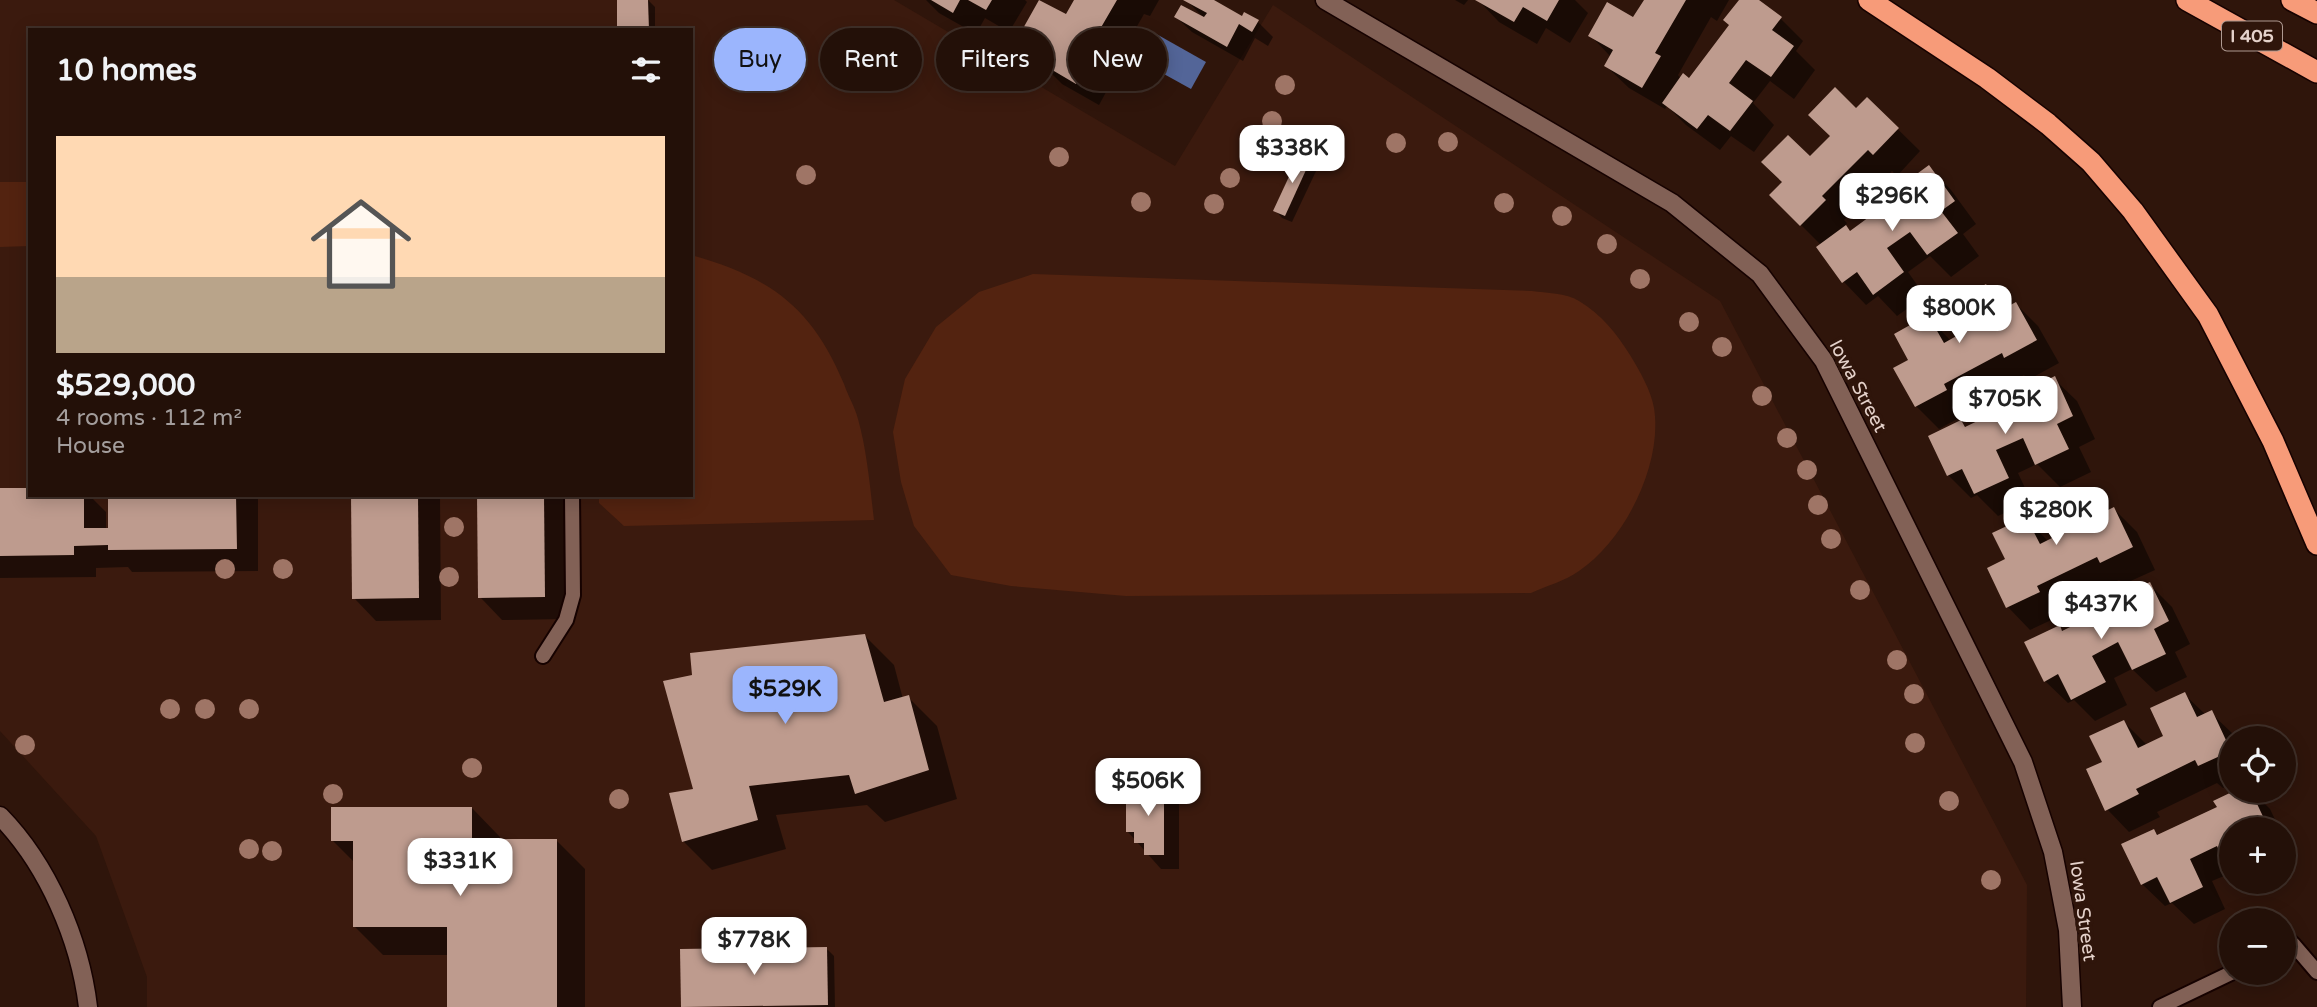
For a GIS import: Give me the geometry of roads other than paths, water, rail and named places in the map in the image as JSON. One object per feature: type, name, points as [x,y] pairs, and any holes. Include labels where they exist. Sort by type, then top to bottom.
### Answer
[{"type":"highway","points":[[1869,0],[1987,78],[2048,124],[2091,162],[2133,211],[2208,315],[2273,441],[2317,544]]},
{"type":"highway","name":"I 405","points":[[2187,0],[2317,72]]},
{"type":"highway","points":[[2292,0],[2317,13]]},
{"type":"street","name":"Iowa Street","points":[[1325,0],[1672,203],[1760,274],[1768,284],[1824,361],[2023,762],[2053,852],[2068,930],[2072,1007]]},
{"type":"street","points":[[2,820],[38,867],[65,916],[85,984],[88,1007]]},
{"type":"lane","points":[[543,656],[566,620],[573,596],[572,497]]},
{"type":"lane","points":[[2296,948],[2317,972]]},
{"type":"lane","points":[[2160,1007],[2219,979]]},
{"type":"water","points":[[1167,40],[1206,62],[1191,89],[1167,76]]}]
